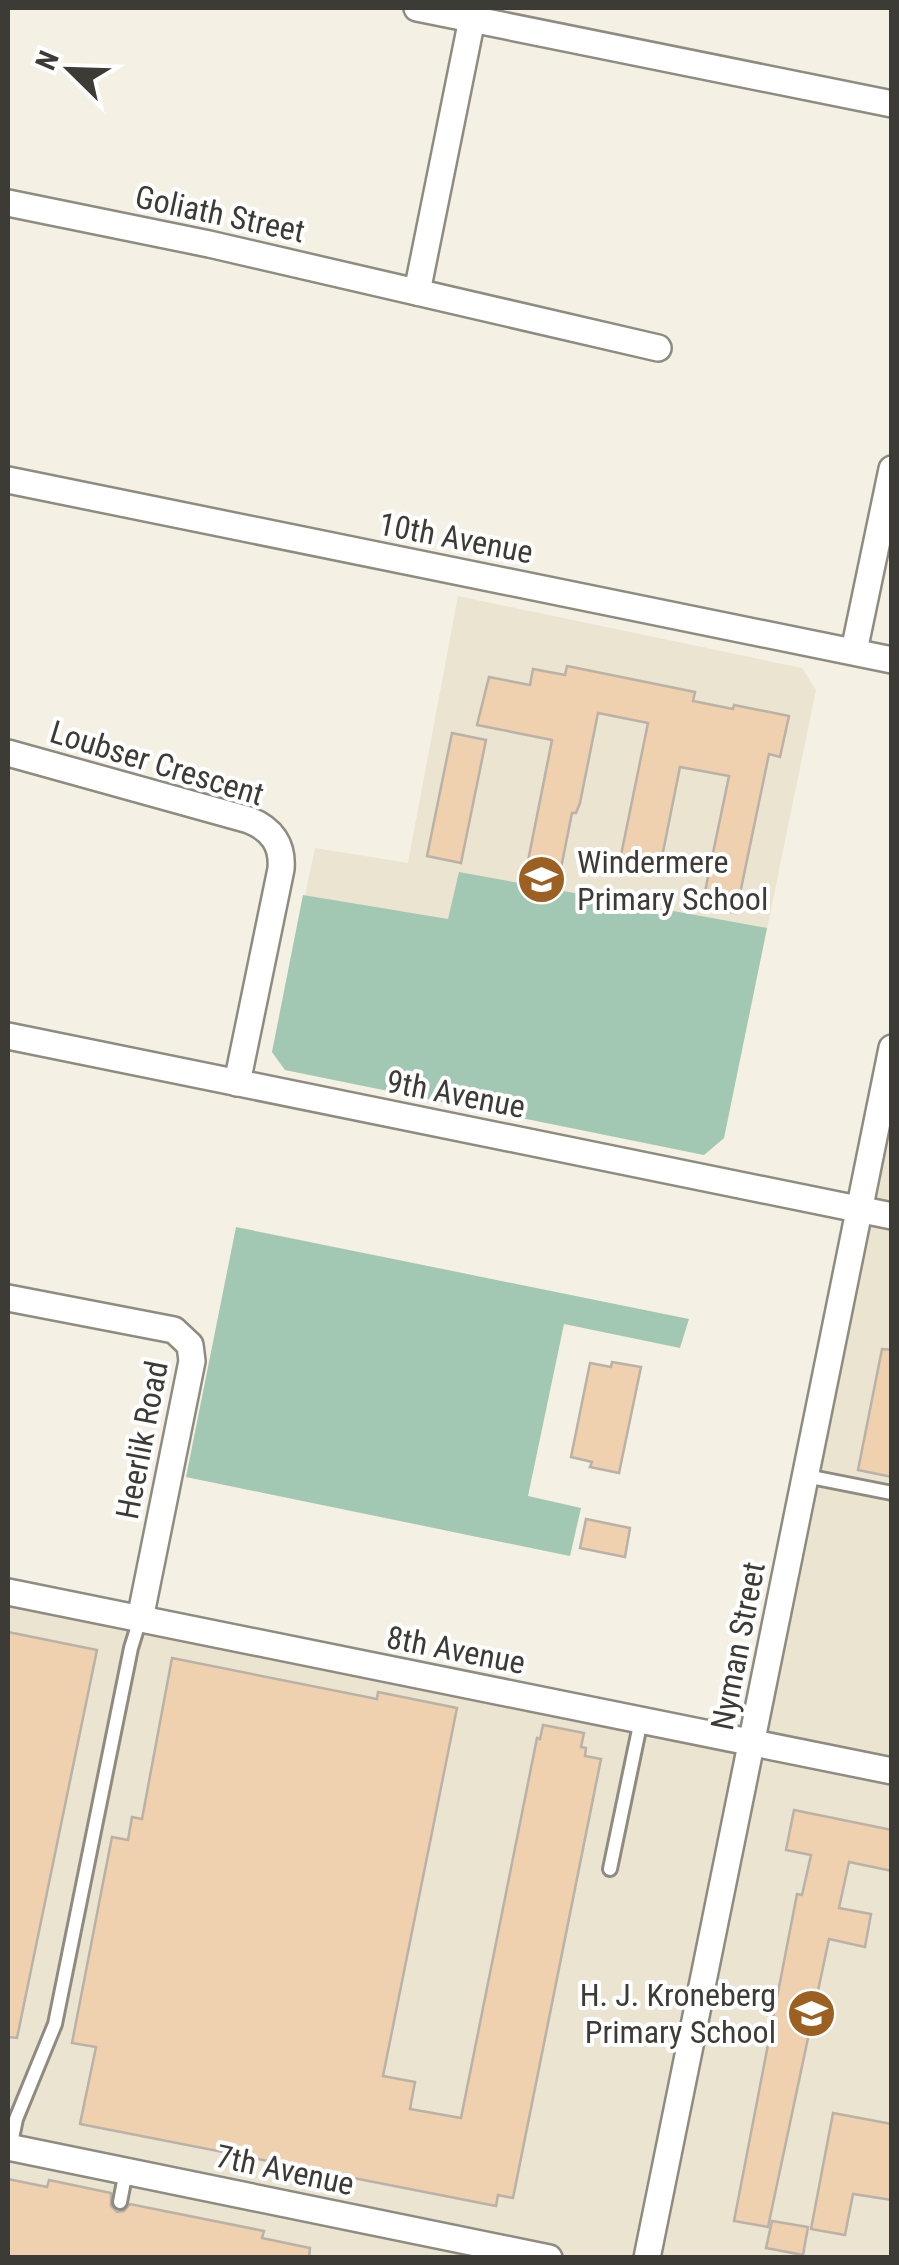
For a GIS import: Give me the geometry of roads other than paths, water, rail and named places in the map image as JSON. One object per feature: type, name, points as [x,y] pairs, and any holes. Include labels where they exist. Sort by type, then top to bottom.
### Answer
[{"type":"street","points":[[417,8],[892,104]]},
{"type":"street","points":[[417,292],[472,19]]},
{"type":"street","name":"Goliath Street","points":[[8,203],[210,244],[658,348]]},
{"type":"street","points":[[854,651],[892,469]]},
{"type":"street","name":"10th Avenue","points":[[8,480],[892,660]]},
{"type":"street","name":"Loubser Crescent","points":[[8,753],[249,820],[272,834],[280,850],[280,869],[237,1083]]},
{"type":"street","name":"9th Avenue","points":[[8,1036],[892,1216]]},
{"type":"street","name":"Nyman Street","points":[[647,2258],[892,1048]]},
{"type":"street","name":"Heerlik Road","points":[[8,1298],[174,1330],[190,1345],[192,1361],[140,1619]]},
{"type":"street","name":"8th Avenue","points":[[8,1592],[892,1771]]},
{"type":"street","name":"7th Avenue","points":[[9,2147],[549,2258]]},
{"type":"lane","points":[[806,1476],[892,1493]]},
{"type":"lane","points":[[9,2147],[16,2119],[54,2024],[140,1619]]},
{"type":"lane","points":[[610,1868],[641,1720]]},
{"type":"lane","points":[[120,2202],[126,2171]]},
{"type":"place","name":"Windermere Primary School","points":[[542,880]]},
{"type":"place","name":"H. J. Kroneberg Primary School","points":[[811,2013]]}]
